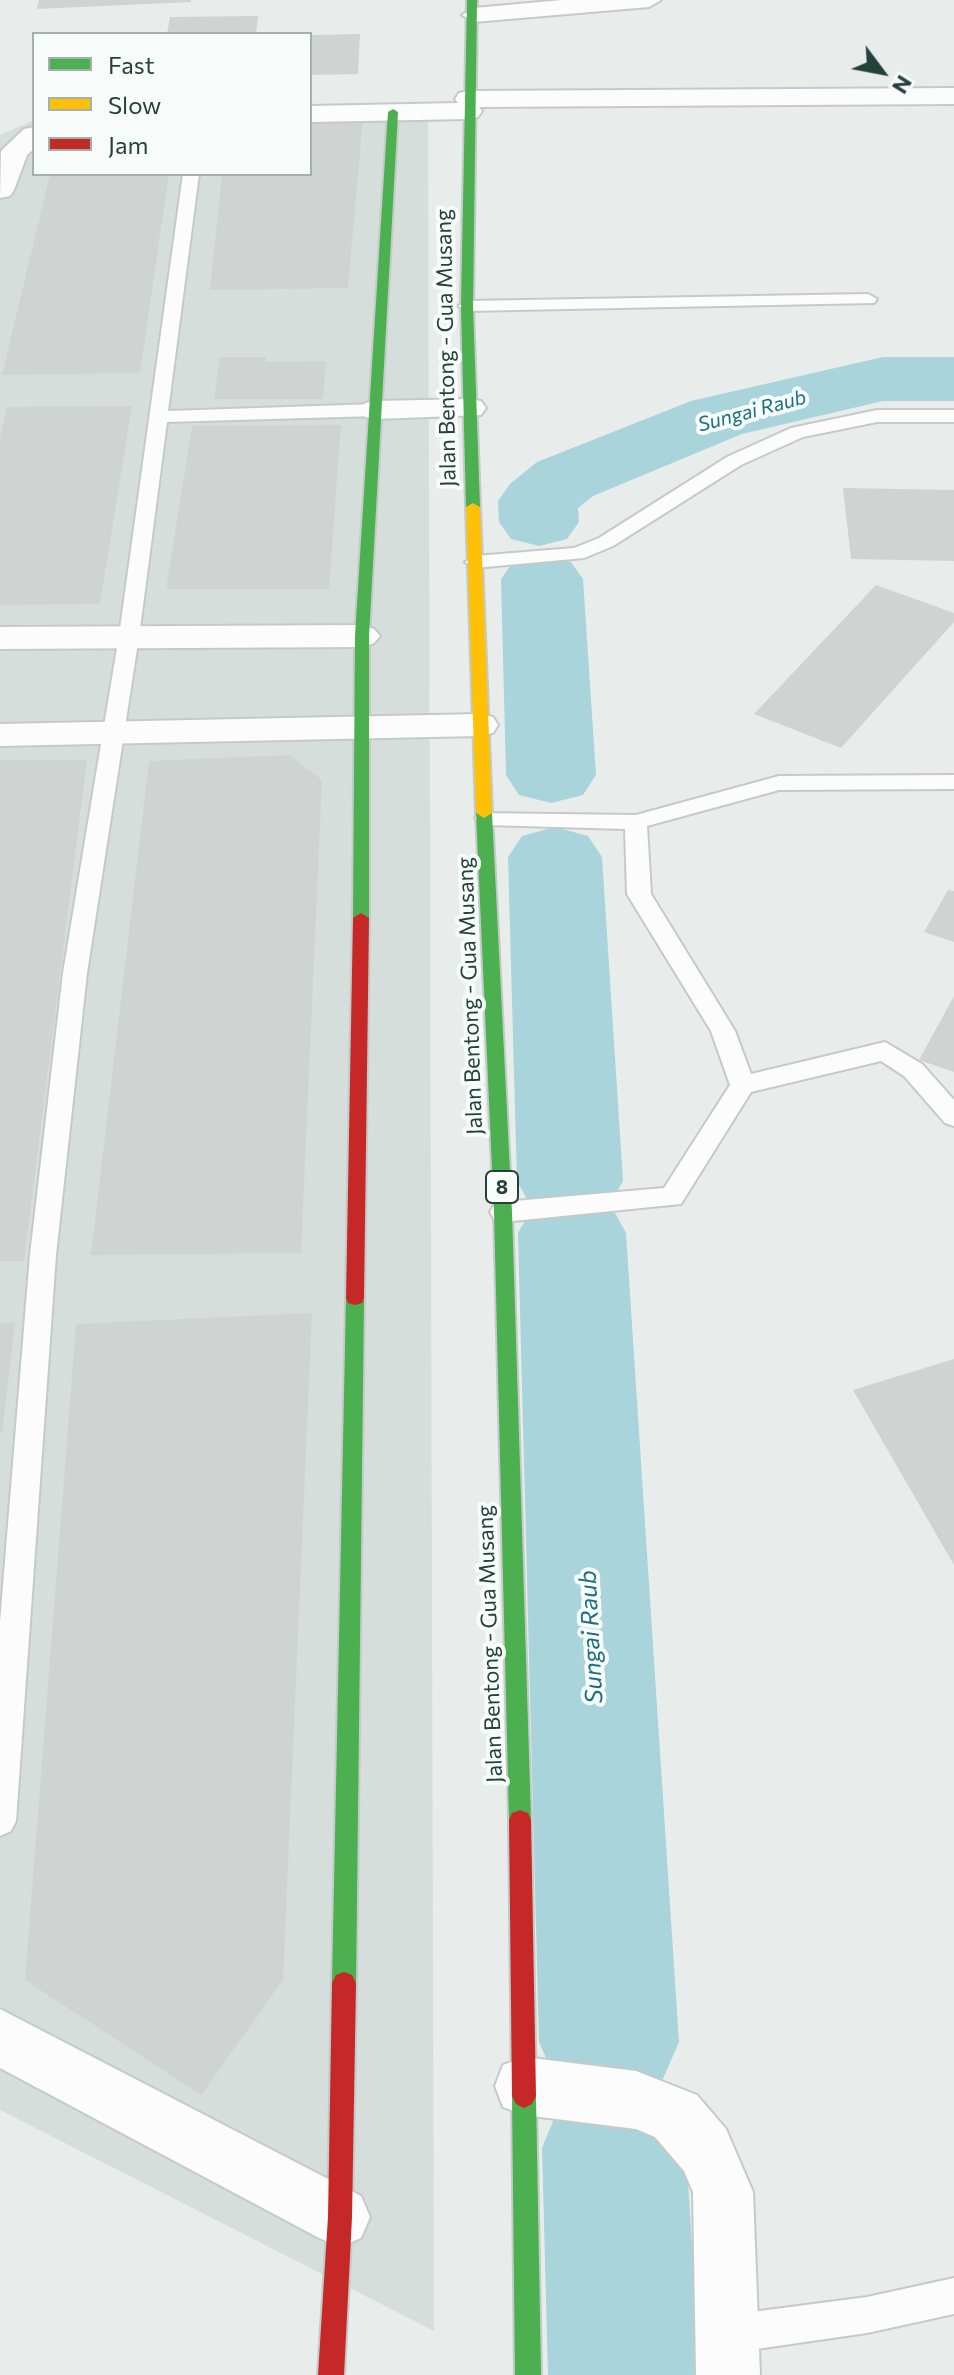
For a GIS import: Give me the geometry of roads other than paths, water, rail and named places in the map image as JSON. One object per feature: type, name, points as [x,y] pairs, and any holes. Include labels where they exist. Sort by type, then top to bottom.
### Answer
[{"type":"main road","name":"Jalan Bentong - Gua Musang","points":[[473,7],[468,105],[467,306],[480,725],[503,1212],[528,2375]]},
{"type":"main road","points":[[331,2375],[340,2217],[364,725],[362,636],[393,112]]},
{"type":"street","points":[[473,7],[649,0]]},
{"type":"street","points":[[312,114],[393,112],[468,105],[954,96]]},
{"type":"street","points":[[0,190],[15,151],[32,137]]},
{"type":"street","points":[[376,410],[470,408]]},
{"type":"street","points":[[0,638],[362,636]]},
{"type":"street","points":[[0,735],[364,725],[480,725]]},
{"type":"street","points":[[0,2037],[340,2217]]},
{"type":"street","points":[[524,2086],[636,2100],[676,2116],[705,2150],[723,2192],[728,2354]]},
{"type":"lane","points":[[0,1821],[44,1240],[75,973],[129,636],[191,176]]},
{"type":"lane","points":[[467,306],[868,299]]},
{"type":"lane","points":[[159,417],[376,410]]},
{"type":"lane","points":[[475,562],[577,554],[606,542],[734,461],[798,432],[877,416],[954,416]]},
{"type":"lane","points":[[486,818],[636,822],[779,783],[954,782]]},
{"type":"lane","points":[[636,822],[639,894],[723,1031],[743,1085]]},
{"type":"lane","points":[[503,1212],[672,1197],[743,1085],[885,1051],[913,1070],[954,1117]]},
{"type":"lane","points":[[728,2354],[867,2315],[954,2296]]},
{"type":"waterway","name":"Sungai Raub","points":[[539,522],[538,501],[565,479],[718,417],[883,379],[954,379]]},
{"type":"waterway","name":"Sungai Raub","points":[[542,579],[551,775]]},
{"type":"waterway","name":"Sungai Raub","points":[[555,857],[570,1181]]},
{"type":"waterway","name":"Sungai Raub","points":[[572,1233],[609,2042]]},
{"type":"waterway","name":"Sungai Raub","points":[[614,2148],[624,2375]]}]
